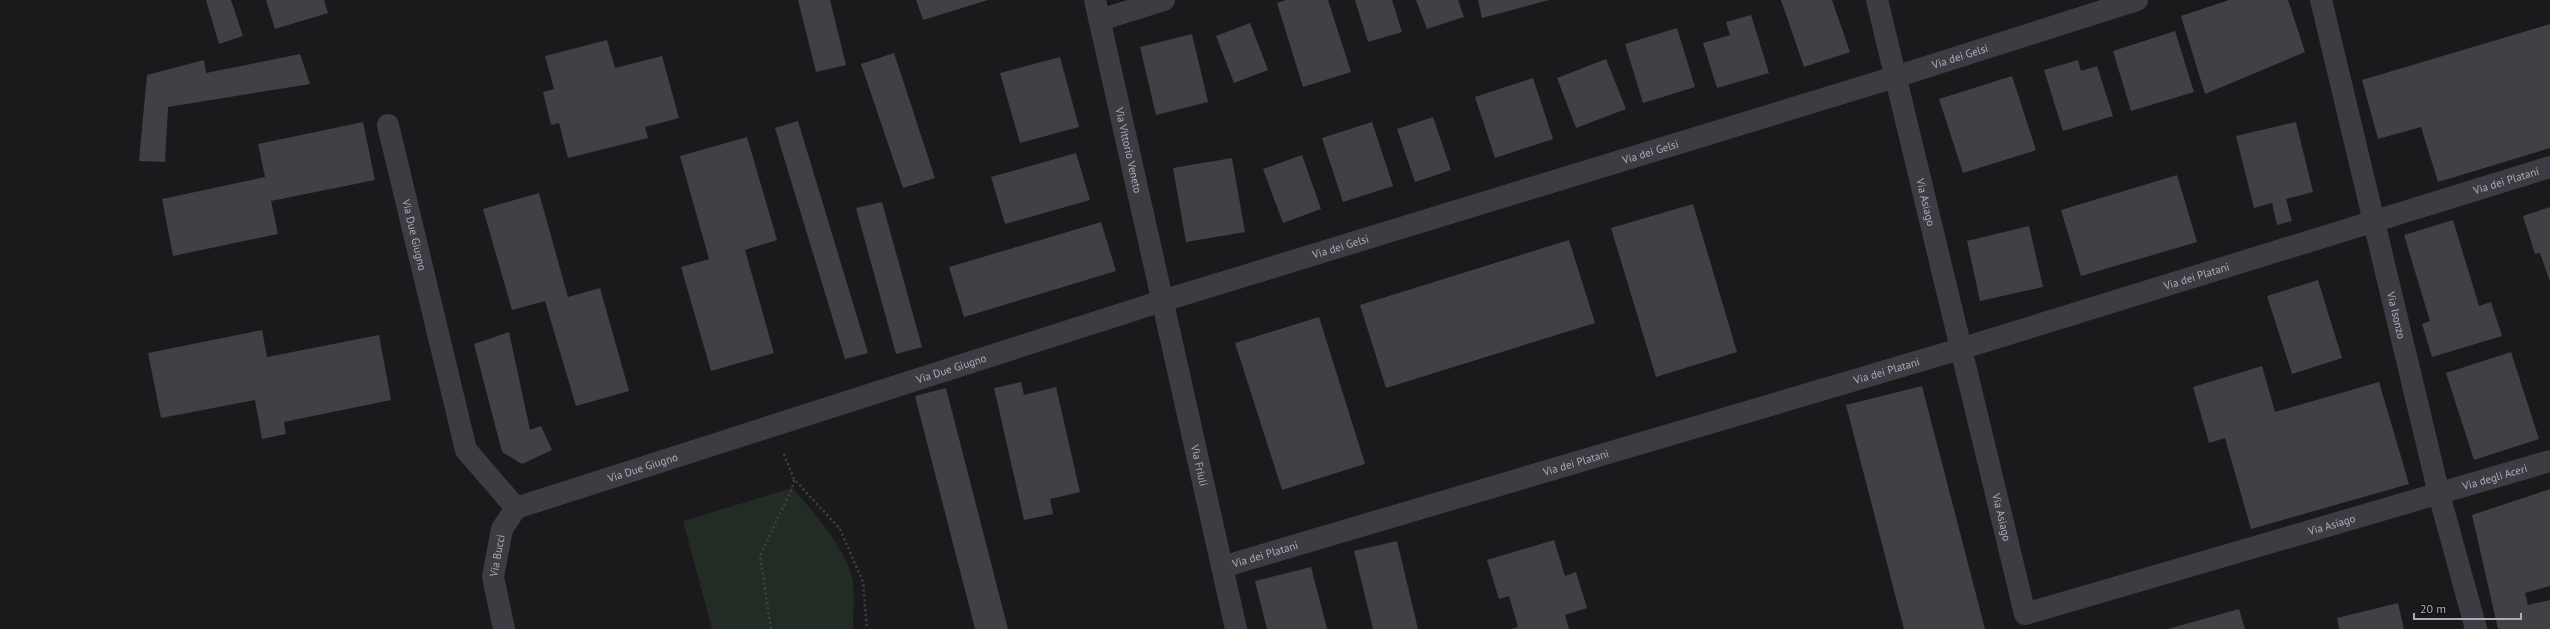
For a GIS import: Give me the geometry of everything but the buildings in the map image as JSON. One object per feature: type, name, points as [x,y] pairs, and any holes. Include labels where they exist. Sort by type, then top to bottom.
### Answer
[{"type":"street","points":[[1097,10],[1164,0]]},
{"type":"street","name":"Via Asiago","points":[[1877,0],[1960,350],[2025,614],[2439,494]]},
{"type":"street","name":"Via dei Gelsi","points":[[1162,301],[1895,77],[2138,0]]},
{"type":"street","name":"Via Isonzo","points":[[2321,0],[2439,494],[2476,629]]},
{"type":"street","name":"Via Vittorio Veneto","points":[[1097,10],[1162,301]]},
{"type":"street","name":"Via Due Giugno","points":[[388,125],[466,450],[516,508],[1162,301]]},
{"type":"street","name":"Via dei Platani","points":[[1222,567],[1960,350],[2550,167]]},
{"type":"street","name":"Via Friuli","points":[[1162,301],[1236,629]]},
{"type":"street","name":"Via degli Aceri","points":[[2439,494],[2550,461]]},
{"type":"street","name":"Via Bucci","points":[[504,629],[493,576],[502,529],[516,508]]},
{"type":"path","points":[[772,426],[794,479],[840,529],[864,582],[867,629]]},
{"type":"path","points":[[771,629],[760,556],[792,488],[794,479]]},
{"type":"shaded area","points":[[792,488],[829,532],[845,559],[853,583],[853,629],[712,629],[683,521]]}]
